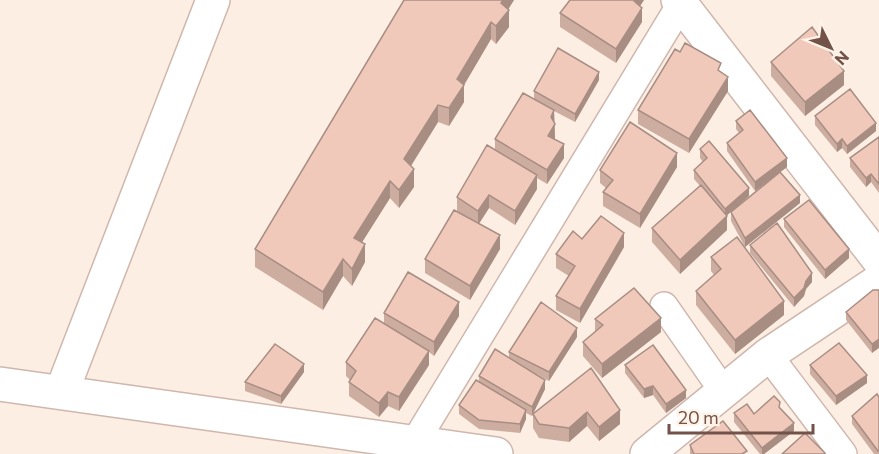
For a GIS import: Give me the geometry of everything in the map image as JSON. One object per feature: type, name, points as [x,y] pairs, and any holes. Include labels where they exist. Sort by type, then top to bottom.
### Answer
[{"type":"street","points":[[62,392],[213,0]]},
{"type":"street","points":[[680,2],[879,260]]},
{"type":"street","points":[[647,454],[768,355],[879,281]]},
{"type":"street","points":[[0,384],[496,454]]},
{"type":"lane","points":[[415,442],[680,2]]},
{"type":"lane","points":[[664,306],[724,392]]},
{"type":"lane","points":[[768,355],[843,454]]},
{"type":"building","points":[[404,0],[503,0],[501,3],[509,10],[496,26],[491,22],[457,79],[464,85],[449,108],[438,105],[404,159],[414,169],[399,190],[390,181],[354,238],[365,244],[352,269],[343,259],[323,292],[255,249]]},
{"type":"building","points":[[570,0],[634,0],[642,8],[616,49],[560,13]]},
{"type":"building","points":[[812,27],[844,71],[805,102],[771,62]]},
{"type":"building","points":[[685,43],[721,63],[718,70],[728,77],[689,139],[638,110],[675,49],[680,52]]},
{"type":"building","points":[[558,48],[599,72],[575,114],[534,91]]},
{"type":"building","points":[[850,89],[876,123],[847,146],[842,139],[837,144],[815,116]]},
{"type":"building","points":[[523,93],[554,110],[551,117],[555,124],[548,136],[564,144],[547,170],[495,139]]},
{"type":"building","points":[[750,110],[787,158],[755,182],[727,143],[743,130],[736,121]]},
{"type":"building","points":[[630,122],[677,153],[640,214],[603,192],[613,180],[600,170]]},
{"type":"building","points":[[879,137],[879,184],[871,174],[866,178],[850,158]]},
{"type":"building","points":[[709,141],[749,188],[725,209],[694,170],[707,158],[700,149]]},
{"type":"building","points":[[487,145],[537,175],[515,211],[489,195],[478,211],[457,197]]},
{"type":"building","points":[[780,172],[800,195],[745,238],[731,212]]},
{"type":"building","points":[[701,185],[727,216],[680,260],[652,228]]},
{"type":"building","points":[[809,200],[849,249],[825,270],[784,219]]},
{"type":"building","points":[[454,210],[500,235],[470,286],[425,259]]},
{"type":"building","points":[[601,216],[624,233],[580,309],[556,296],[575,266],[556,254],[573,231],[582,239]]},
{"type":"building","points":[[777,223],[812,273],[804,288],[794,298],[750,245]]},
{"type":"building","points":[[737,237],[784,301],[735,340],[696,291],[721,269],[711,257]]},
{"type":"building","points":[[408,272],[459,302],[434,342],[384,313]]},
{"type":"building","points":[[634,288],[661,318],[602,364],[583,342],[603,325],[595,319]]},
{"type":"building","points":[[873,290],[879,290],[879,339],[872,344],[846,312]]},
{"type":"building","points":[[541,302],[577,328],[549,372],[509,352]]},
{"type":"building","points":[[375,318],[429,351],[399,397],[388,392],[379,403],[349,382],[356,371],[346,362]]},
{"type":"building","points":[[839,343],[867,375],[836,396],[810,365]]},
{"type":"building","points":[[275,344],[304,364],[281,396],[245,382]]},
{"type":"building","points":[[653,345],[686,390],[666,404],[653,386],[644,389],[625,365]]},
{"type":"building","points":[[495,349],[545,380],[532,407],[479,376]]},
{"type":"building","points":[[591,368],[620,410],[599,427],[587,412],[569,428],[539,424],[533,414]]},
{"type":"building","points":[[476,380],[526,410],[520,424],[479,420],[459,405]]},
{"type":"building","points":[[877,394],[879,397],[878,451],[852,416]]},
{"type":"building","points":[[774,396],[780,402],[779,407],[794,423],[762,448],[734,413],[747,404],[754,414]]},
{"type":"building","points":[[723,421],[747,451],[742,454],[694,454],[690,445]]},
{"type":"building","points":[[805,433],[825,454],[782,454]]}]
